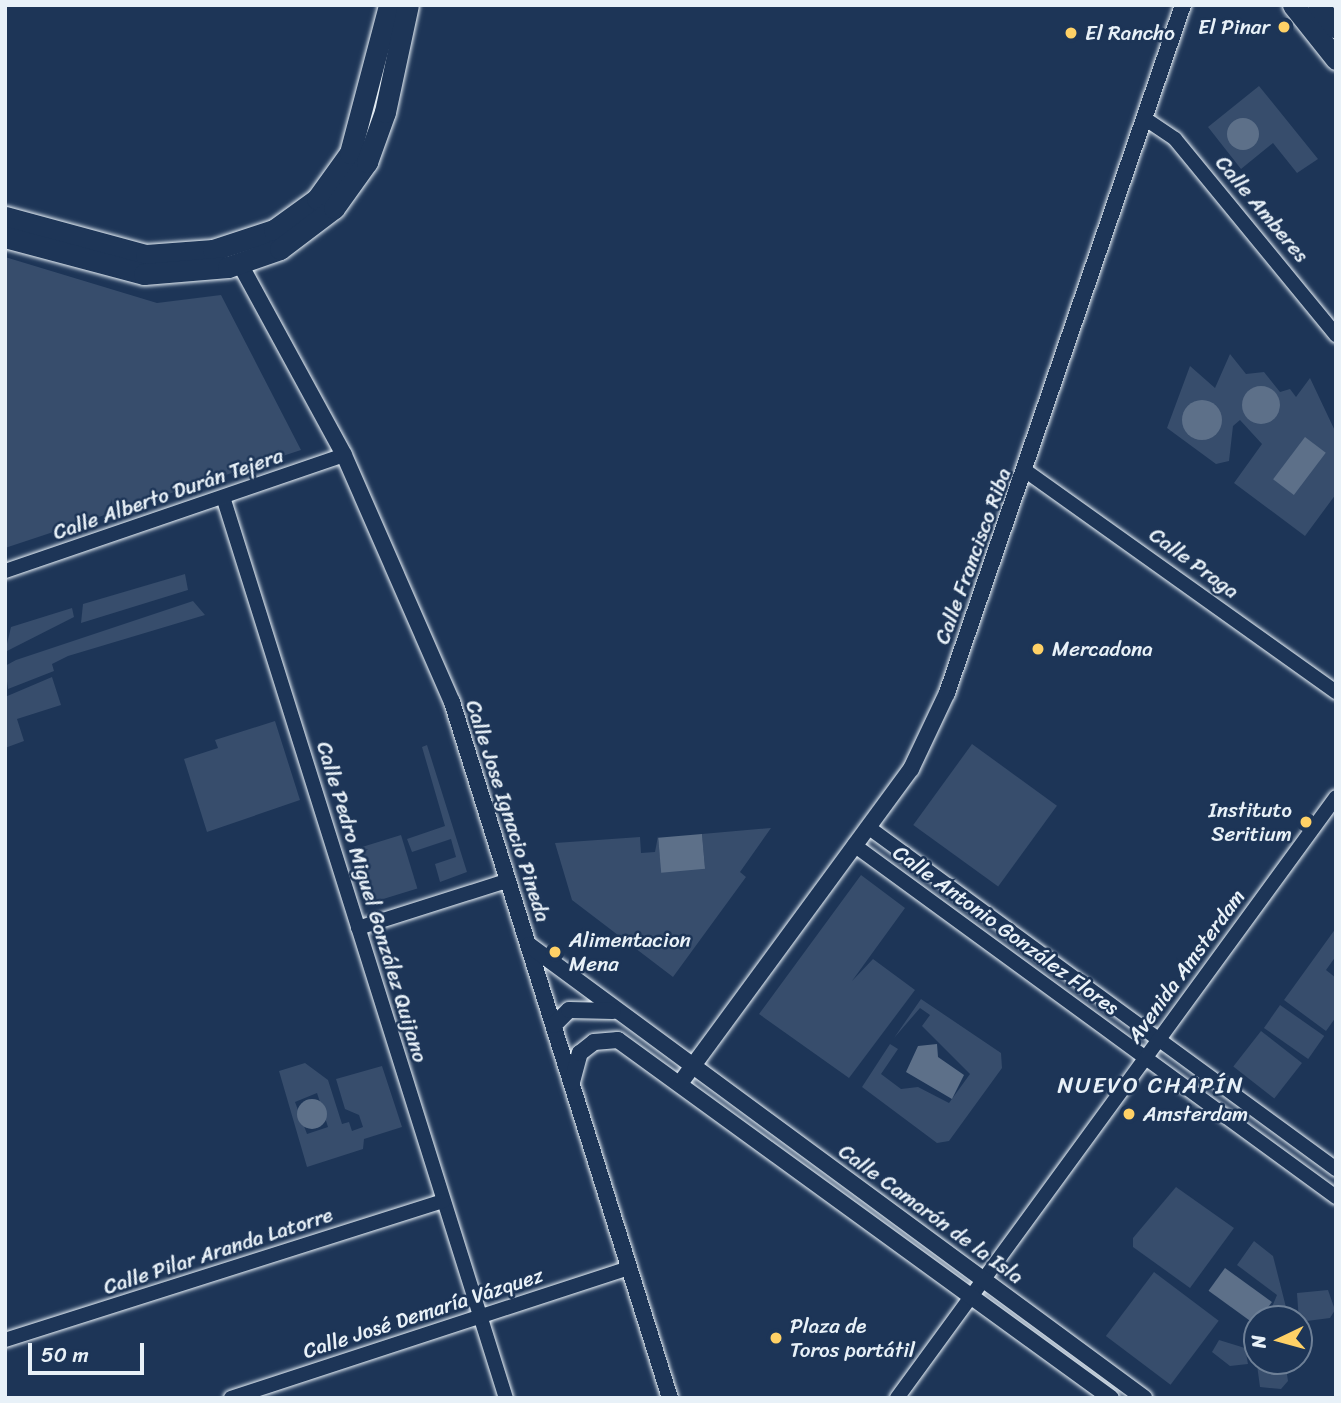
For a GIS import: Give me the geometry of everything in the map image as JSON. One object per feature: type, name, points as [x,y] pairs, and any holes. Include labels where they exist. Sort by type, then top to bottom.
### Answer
[{"type":"main road","points":[[5,217],[146,255],[213,250],[274,230],[317,199],[350,153],[389,5]]},
{"type":"main road","points":[[5,237],[122,272],[166,274],[240,264],[297,239],[351,187],[385,112],[408,5]]},
{"type":"main road","points":[[1293,5],[1336,59]]},
{"type":"main road","points":[[1318,5],[1336,28]]},
{"type":"street","name":"Calle Francisco Riba","points":[[692,1065],[911,769],[947,693],[1147,120],[1183,5]]},
{"type":"street","name":"Calle Amberes","points":[[1147,120],[1175,139],[1336,335]]},
{"type":"street","name":"Calle Jose Ignacio Pineda","points":[[240,264],[344,455],[452,702],[670,1398]]},
{"type":"street","points":[[1323,317],[1336,307]]},
{"type":"street","name":"Calle Alberto Durán Tejera","points":[[5,571],[223,500],[344,455]]},
{"type":"street","name":"Calle Praga","points":[[1026,471],[1336,692]]},
{"type":"street","name":"Calle Pedro Miguel González Quijano","points":[[223,500],[506,1398]]},
{"type":"street","name":"Avenida Amsterdam","points":[[897,1398],[1336,797]]},
{"type":"street","name":"Calle Antonio González Flores","points":[[867,827],[1336,1169]]},
{"type":"street","name":"Calle Antonio González Flores","points":[[854,845],[1336,1197]]},
{"type":"street","points":[[358,928],[509,880]]},
{"type":"street","name":"Calle Camarón de la Isla","points":[[529,945],[1144,1398]]},
{"type":"street","name":"Calle Camarón de la Isla","points":[[625,1016],[585,1006],[560,1015],[555,1029],[567,1041],[618,1041],[681,1082],[1111,1398]]},
{"type":"street","points":[[572,1082],[580,1053],[594,1042]]},
{"type":"street","points":[[681,1082],[692,1065]]},
{"type":"street","name":"Calle Pilar Aranda Latorre","points":[[5,1340],[444,1201]]},
{"type":"street","name":"Calle José Demaría Vázquez","points":[[231,1398],[629,1268]]},
{"type":"shaded area","points":[[1259,86],[1318,159],[1297,173],[1273,143],[1241,169],[1208,127]]},
{"type":"shaded area","points":[[1243,118],[1254,123],[1259,134],[1254,145],[1243,150],[1232,145],[1227,134],[1232,123]]},
{"type":"shaded area","points":[[5,257],[157,303],[221,295],[301,450],[5,548]]},
{"type":"shaded area","points":[[1230,354],[1246,374],[1264,372],[1280,392],[1290,389],[1296,397],[1310,378],[1336,433],[1336,494],[1305,536],[1234,483],[1262,444],[1240,420],[1233,426],[1229,461],[1216,464],[1167,428],[1190,366],[1215,388]],"holes":[[[1274,392],[1280,409],[1269,422],[1244,412],[1243,400]],[[1198,401],[1220,412],[1204,440],[1192,437],[1192,403]]]},
{"type":"shaded area","points":[[1261,386],[1274,392],[1280,405],[1274,418],[1261,424],[1248,418],[1242,405],[1248,392]]},
{"type":"shaded area","points":[[1202,400],[1216,406],[1222,420],[1216,434],[1202,440],[1188,434],[1182,420],[1188,406]]},
{"type":"shaded area","points":[[1305,437],[1326,453],[1294,495],[1273,479]]},
{"type":"shaded area","points":[[185,574],[188,590],[81,623],[83,604]]},
{"type":"shaded area","points":[[193,601],[205,615],[68,656],[52,664],[54,671],[8,689],[5,666],[16,660]]},
{"type":"shaded area","points":[[72,608],[74,617],[5,652],[11,627]]},
{"type":"shaded area","points":[[52,677],[61,705],[17,719],[24,741],[5,748],[5,697]]},
{"type":"shaded area","points":[[275,721],[300,800],[207,832],[184,759],[218,748],[215,740]]},
{"type":"shaded area","points":[[972,744],[1057,806],[998,887],[913,825]]},
{"type":"shaded area","points":[[427,745],[467,872],[440,882],[435,864],[456,857],[451,839],[412,852],[407,839],[445,826],[422,747]]},
{"type":"shaded area","points":[[771,828],[740,872],[746,877],[673,977],[572,900],[555,843],[640,837],[641,853],[655,852],[658,836],[660,857],[705,868],[702,834]]},
{"type":"shaded area","points":[[702,834],[705,869],[661,873],[658,838]]},
{"type":"shaded area","points":[[401,835],[417,889],[369,903],[352,850]]},
{"type":"shaded area","points":[[861,875],[905,908],[852,981],[873,959],[915,990],[849,1078],[759,1014]]},
{"type":"shaded area","points":[[1336,928],[1336,956],[1326,970],[1336,978],[1336,1017],[1326,1031],[1284,1000]]},
{"type":"shaded area","points":[[921,999],[1001,1053],[1002,1068],[949,1141],[937,1143],[862,1087],[890,1044],[898,1049],[881,1074],[901,1089],[918,1087],[949,1103],[970,1074],[922,1026],[930,1015],[920,1008],[894,1038]]},
{"type":"shaded area","points":[[1280,1005],[1324,1036],[1308,1059],[1264,1028]]},
{"type":"shaded area","points":[[1261,1031],[1302,1063],[1274,1098],[1233,1066]]},
{"type":"shaded area","points":[[937,1044],[938,1057],[964,1075],[952,1099],[906,1072],[918,1046]]},
{"type":"shaded area","points":[[305,1063],[328,1080],[342,1124],[349,1122],[352,1131],[363,1127],[359,1115],[345,1109],[336,1079],[382,1066],[402,1127],[364,1139],[363,1149],[307,1167],[279,1071]],"holes":[[[317,1093],[328,1127],[307,1134],[295,1102]]]},
{"type":"shaded area","points":[[312,1099],[322,1104],[327,1114],[322,1124],[312,1129],[302,1124],[297,1114],[302,1104]]},
{"type":"shaded area","points":[[1176,1187],[1234,1228],[1190,1288],[1133,1247],[1133,1238]]},
{"type":"shaded area","points":[[1254,1241],[1273,1256],[1285,1305],[1273,1305],[1277,1295],[1237,1265]]},
{"type":"shaded area","points":[[1225,1268],[1272,1302],[1270,1305],[1243,1305],[1243,1316],[1209,1291]]},
{"type":"shaded area","points":[[1154,1272],[1219,1321],[1171,1385],[1106,1336]]},
{"type":"shaded area","points":[[1328,1290],[1335,1310],[1330,1318],[1313,1320],[1313,1305],[1298,1305],[1297,1293]]},
{"type":"shaded area","points":[[1219,1340],[1243,1347],[1243,1365],[1230,1366],[1212,1352]]},
{"type":"shaded area","points":[[1258,1375],[1287,1375],[1288,1381],[1281,1389],[1260,1387]]},
{"type":"place","name":"El Pinar","points":[[1284,27]]},
{"type":"place","name":"El Rancho","points":[[1071,33]]},
{"type":"place","name":"Mercadona","points":[[1038,649]]},
{"type":"place","name":"Instituto Seritium","points":[[1306,822]]},
{"type":"place","name":"Alimentacion Mena","points":[[555,952]]},
{"type":"place","name":"Amsterdam","points":[[1129,1114]]},
{"type":"place","name":"Plaza de Toros portátil","points":[[776,1338]]},
{"type":"district","name":"NUEVO CHAPÍN","points":[[1151,1086]]}]
